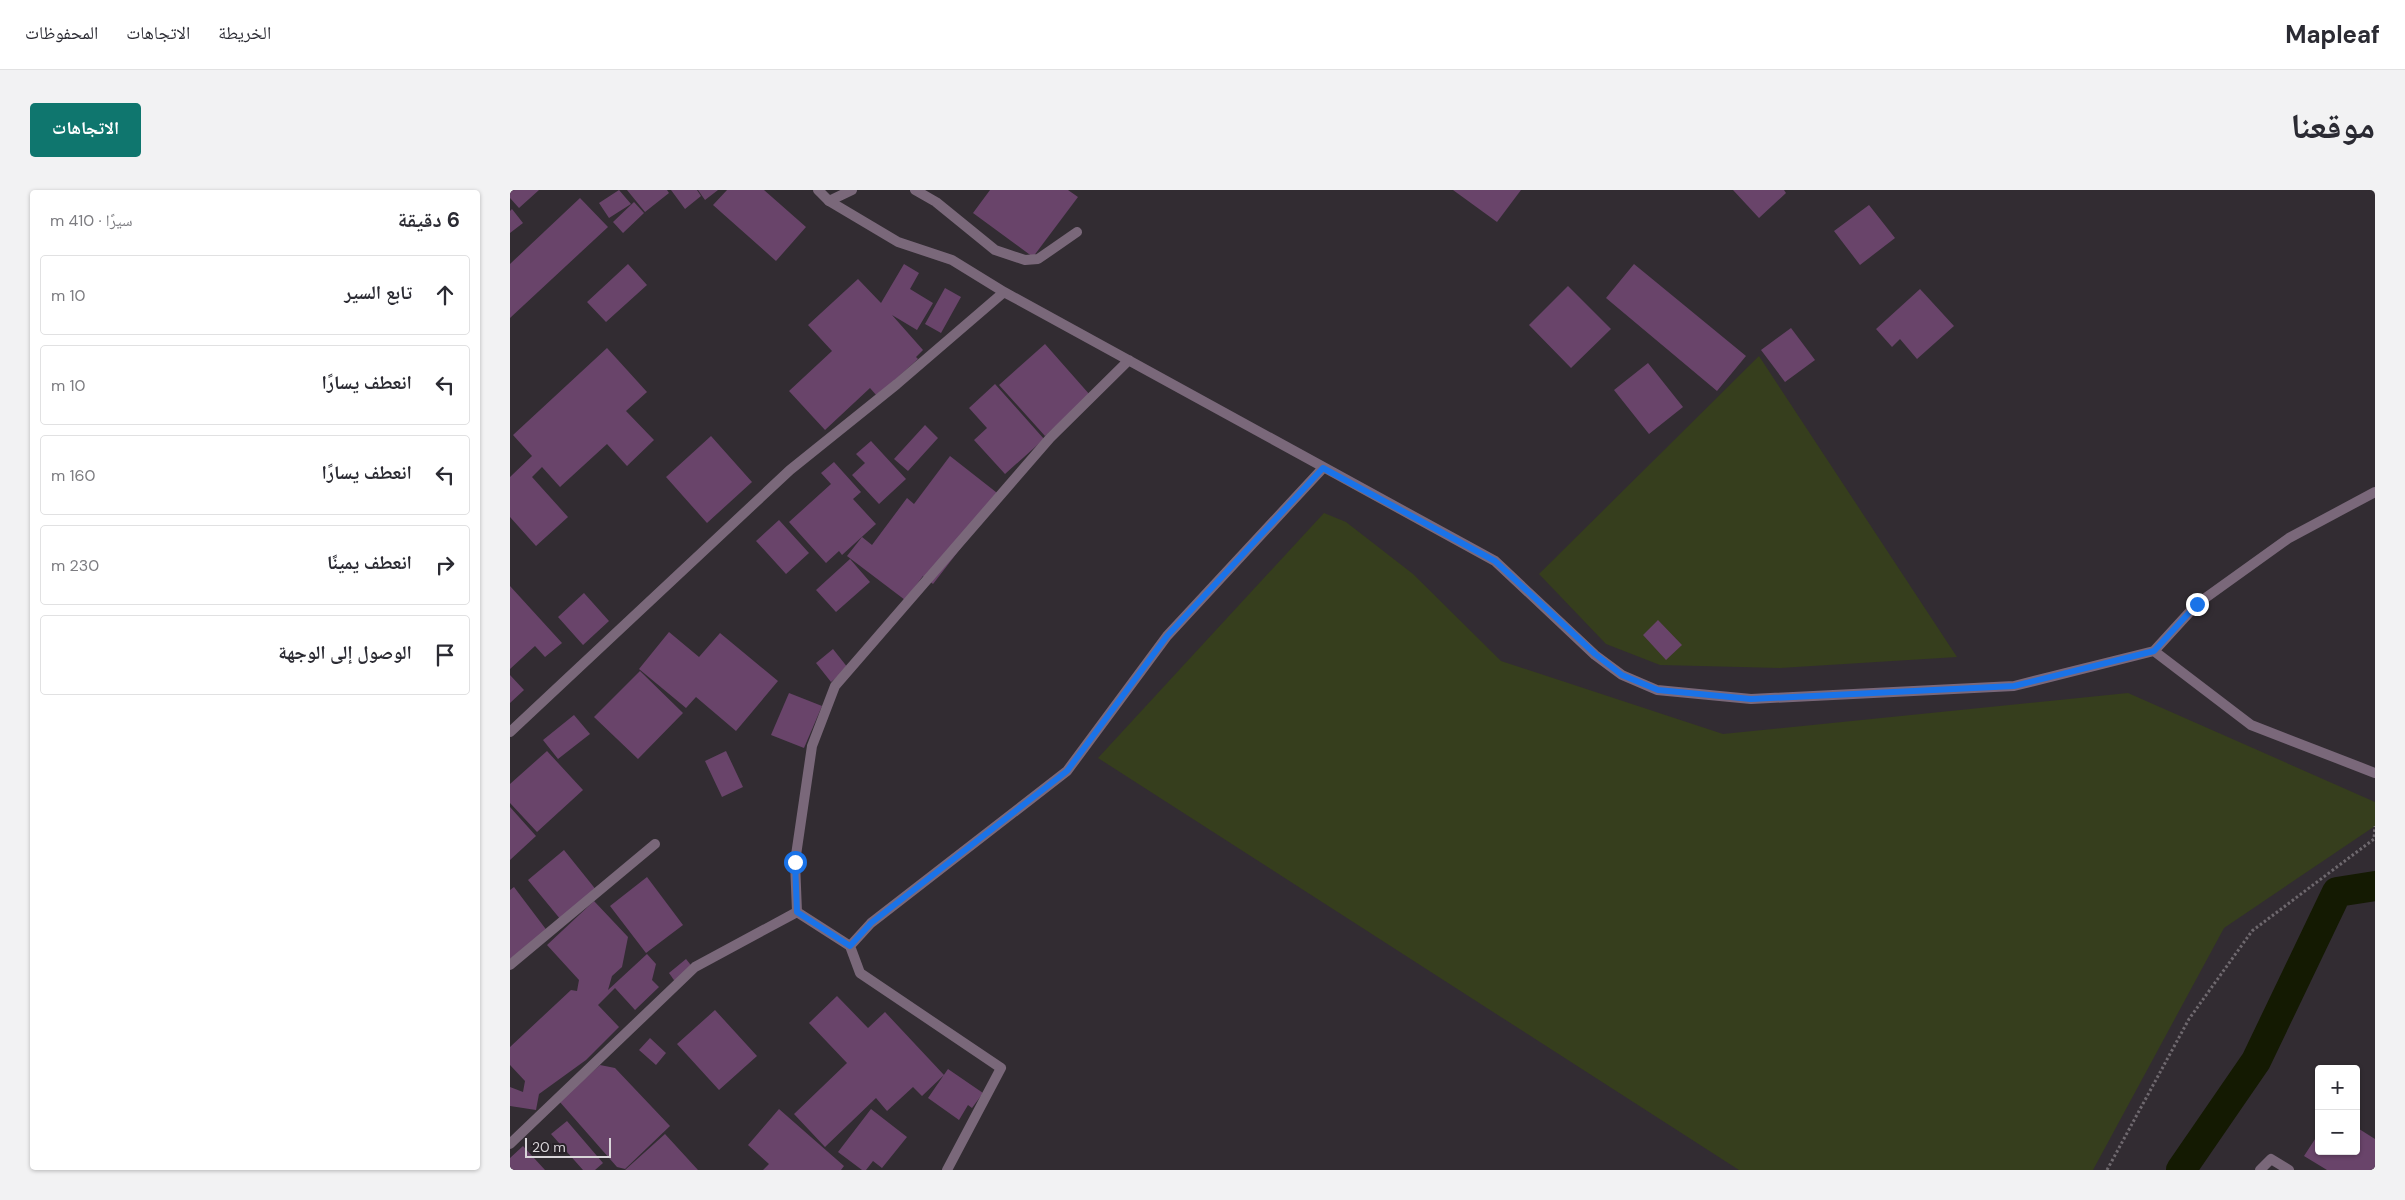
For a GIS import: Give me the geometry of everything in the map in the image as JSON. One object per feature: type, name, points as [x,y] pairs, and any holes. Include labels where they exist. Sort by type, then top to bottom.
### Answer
[{"type":"street","points":[[818,190],[829,201],[898,242],[952,260],[1004,292],[1495,561],[1595,654],[1622,675],[1658,690],[1751,699],[2014,686],[2154,651],[2205,599],[2290,538],[2375,492]]},
{"type":"street","points":[[829,201],[852,190]]},
{"type":"street","points":[[915,190],[936,202],[995,250],[1025,260],[1038,259],[1077,232]]},
{"type":"street","points":[[510,732],[790,470],[897,384],[1004,292]]},
{"type":"street","points":[[797,912],[795,862],[812,746],[835,686],[1050,438],[1129,360]]},
{"type":"street","points":[[850,946],[871,923],[1067,771],[1167,636],[1323,468]]},
{"type":"street","points":[[2154,651],[2250,724],[2375,773]]},
{"type":"street","points":[[510,966],[654,844]]},
{"type":"street","points":[[797,912],[850,946],[860,973],[1001,1068],[947,1170]]},
{"type":"street","points":[[510,1144],[695,967],[797,912]]},
{"type":"street","points":[[2260,1170],[2271,1159],[2288,1170]]},
{"type":"path","points":[[2107,1170],[2189,1019],[2252,931],[2374,840],[2375,826]]},
{"type":"green space","points":[[1759,356],[1957,657],[1780,668],[1660,665],[1606,644],[1539,574]]},
{"type":"green space","points":[[1324,513],[1346,522],[1413,574],[1501,661],[1723,734],[2128,693],[2375,802],[2375,826],[2224,928],[2093,1170],[1739,1170],[1098,758]]},
{"type":"building","points":[[510,190],[539,190],[519,208],[510,198]]},
{"type":"building","points":[[619,190],[631,204],[609,218],[599,203]]},
{"type":"building","points":[[627,190],[667,190],[669,193],[645,212]]},
{"type":"building","points":[[671,190],[697,190],[701,196],[685,209]]},
{"type":"building","points":[[698,190],[718,190],[705,200]]},
{"type":"building","points":[[727,190],[764,190],[806,227],[776,261],[713,205]]},
{"type":"building","points":[[990,190],[1068,190],[1078,197],[1033,257],[973,213]]},
{"type":"building","points":[[1453,190],[1521,190],[1497,222]]},
{"type":"building","points":[[1733,190],[1784,190],[1786,193],[1759,218]]},
{"type":"building","points":[[580,198],[608,227],[510,318],[510,264]]},
{"type":"building","points":[[634,202],[644,213],[623,233],[613,222]]},
{"type":"building","points":[[1869,205],[1895,238],[1860,265],[1834,231]]},
{"type":"building","points":[[512,209],[523,223],[510,233],[510,211]]},
{"type":"building","points":[[628,264],[647,285],[606,322],[587,302]]},
{"type":"building","points":[[904,264],[919,273],[910,289],[933,303],[917,330],[892,315],[923,350],[916,357],[918,359],[877,396],[870,388],[825,430],[789,391],[832,351],[808,325],[858,279],[881,303]]},
{"type":"building","points":[[1634,264],[1746,356],[1717,391],[1606,298]]},
{"type":"building","points":[[1568,286],[1611,329],[1571,368],[1529,325]]},
{"type":"building","points":[[945,288],[961,297],[941,333],[925,324]]},
{"type":"building","points":[[1920,289],[1954,326],[1917,359],[1900,339],[1892,347],[1876,329]]},
{"type":"building","points":[[1791,328],[1815,360],[1785,382],[1761,350]]},
{"type":"building","points":[[1045,344],[1090,395],[1045,436],[999,385]]},
{"type":"building","points":[[607,348],[647,392],[626,411],[654,440],[627,466],[607,444],[560,487],[542,467],[532,477],[568,517],[536,546],[510,517],[510,477],[532,456],[513,435]]},
{"type":"building","points":[[1648,363],[1683,407],[1649,434],[1614,390]]},
{"type":"building","points":[[995,384],[1044,439],[1005,474],[974,440],[987,428],[969,408]]},
{"type":"building","points":[[925,425],[938,438],[908,471],[894,459]]},
{"type":"building","points":[[711,436],[752,482],[707,523],[666,477]]},
{"type":"building","points":[[871,441],[906,479],[879,504],[852,475],[865,463],[856,454]]},
{"type":"building","points":[[950,456],[1001,496],[933,584],[923,576],[905,600],[847,556],[862,537],[872,545],[907,498],[914,504]]},
{"type":"building","points":[[834,462],[861,492],[853,499],[876,524],[842,555],[839,551],[826,563],[789,522],[831,484],[821,473]]},
{"type":"building","points":[[779,520],[809,553],[786,574],[756,541]]},
{"type":"building","points":[[850,559],[870,582],[836,612],[816,590]]},
{"type":"building","points":[[510,586],[562,643],[545,657],[535,646],[510,669]]},
{"type":"building","points":[[584,593],[609,621],[583,645],[558,617]]},
{"type":"building","points":[[1658,620],[1682,645],[1666,660],[1643,635]]},
{"type":"building","points":[[669,632],[699,657],[720,633],[778,681],[736,731],[696,697],[686,708],[639,669]]},
{"type":"building","points":[[833,649],[848,668],[831,682],[816,663]]},
{"type":"building","points":[[640,671],[683,713],[638,759],[594,717]]},
{"type":"building","points":[[510,675],[524,690],[510,703]]},
{"type":"building","points":[[789,693],[822,706],[804,748],[771,735]]},
{"type":"building","points":[[574,715],[590,734],[558,759],[543,740]]},
{"type":"building","points":[[547,751],[583,790],[537,832],[510,803],[510,784]]},
{"type":"building","points":[[726,751],[743,787],[722,797],[705,761]]},
{"type":"building","points":[[510,807],[536,836],[510,860]]},
{"type":"building","points":[[564,850],[597,891],[561,920],[528,880]]},
{"type":"building","points":[[647,877],[683,925],[646,953],[610,906]]},
{"type":"building","points":[[514,887],[548,932],[510,959],[510,890]]},
{"type":"building","points":[[594,901],[628,937],[622,967],[612,976],[608,990],[647,954],[656,964],[652,980],[659,987],[635,1010],[615,988],[598,1005],[619,1027],[586,1060],[539,1094],[536,1110],[510,1106],[510,1087],[523,1092],[525,1081],[510,1065],[510,1047],[571,990],[577,991],[579,980],[547,945]]},
{"type":"building","points":[[686,959],[694,969],[676,983],[669,973]]},
{"type":"building","points":[[837,996],[868,1028],[885,1012],[944,1075],[922,1096],[913,1087],[887,1111],[876,1098],[825,1147],[794,1114],[847,1063],[809,1023]]},
{"type":"building","points":[[715,1010],[757,1056],[719,1090],[677,1044]]},
{"type":"building","points":[[650,1038],[666,1053],[656,1065],[639,1050]]},
{"type":"building","points":[[600,1065],[615,1068],[670,1126],[625,1169],[617,1167],[559,1101]]},
{"type":"building","points":[[948,1069],[983,1093],[972,1108],[968,1105],[959,1120],[928,1098]]},
{"type":"building","points":[[779,1109],[844,1166],[841,1170],[763,1170],[769,1164],[748,1145]]},
{"type":"building","points":[[871,1109],[907,1137],[882,1168],[873,1161],[866,1170],[862,1170],[838,1152]]},
{"type":"building","points":[[567,1121],[603,1163],[595,1170],[583,1170],[551,1134]]},
{"type":"building","points":[[2360,1130],[2375,1139],[2375,1170],[2327,1170],[2304,1156],[2315,1139],[2315,1155],[2360,1155]]},
{"type":"building","points":[[665,1134],[698,1170],[625,1170]]},
{"type":"building","points":[[523,1146],[545,1170],[510,1170],[510,1158]]},
{"type":"waterway","points":[[2181,1170],[2256,1061],[2337,892],[2375,886]]},
{"type":"route","points":[[795,862],[797,912],[850,946],[871,923],[1067,771],[1167,636],[1323,468],[1495,561],[1595,654],[1622,675],[1658,690],[1751,699],[2014,686],[2154,651],[2197,604]]}]
